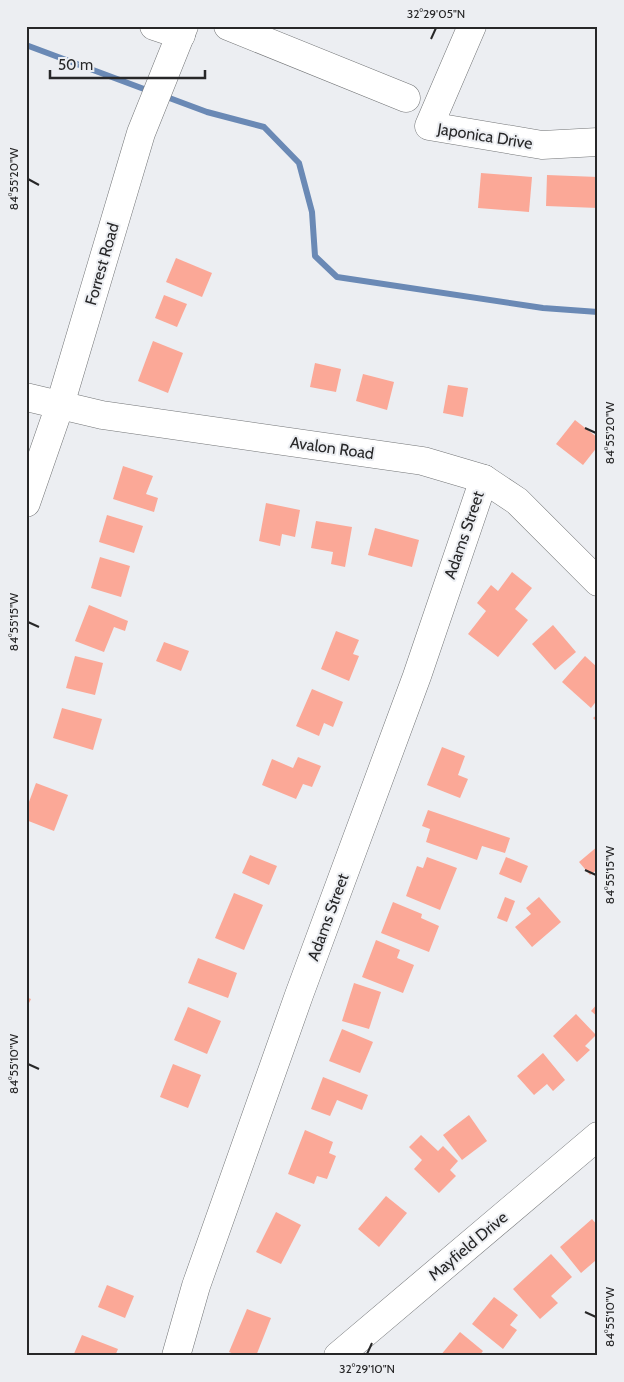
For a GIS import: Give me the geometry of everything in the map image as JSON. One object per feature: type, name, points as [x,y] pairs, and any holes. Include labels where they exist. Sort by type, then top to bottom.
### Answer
[{"type":"street","points":[[154,26],[182,31]]},
{"type":"street","points":[[228,26],[406,98]]},
{"type":"street","name":"Japonica Drive","points":[[472,26],[429,126],[542,145],[598,142]]},
{"type":"street","name":"Forrest Road","points":[[26,503],[60,405],[141,133],[182,31]]},
{"type":"street","name":"Avalon Road","points":[[26,397],[102,415],[423,461],[484,479],[517,502],[598,582]]},
{"type":"street","name":"Adams Street","points":[[176,1356],[199,1277],[299,995],[417,676],[484,479]]},
{"type":"street","name":"Mayfield Drive","points":[[338,1356],[598,1136]]},
{"type":"building","points":[[481,173],[532,177],[529,212],[478,208]]},
{"type":"building","points":[[547,175],[598,177],[598,208],[546,206]]},
{"type":"building","points":[[176,258],[212,273],[202,297],[166,282]]},
{"type":"building","points":[[164,295],[187,304],[177,327],[155,318]]},
{"type":"building","points":[[153,341],[183,353],[168,393],[138,381]]},
{"type":"building","points":[[315,363],[341,369],[336,392],[310,387]]},
{"type":"building","points":[[363,374],[394,382],[387,410],[356,401]]},
{"type":"building","points":[[448,385],[468,388],[463,417],[443,413]]},
{"type":"building","points":[[575,420],[598,438],[598,446],[583,465],[556,444]]},
{"type":"building","points":[[123,466],[153,476],[146,494],[158,498],[154,512],[113,499]]},
{"type":"building","points":[[266,503],[300,510],[295,537],[282,534],[280,546],[259,541]]},
{"type":"building","points":[[107,515],[143,526],[134,553],[99,542]]},
{"type":"building","points":[[316,521],[352,527],[345,567],[331,564],[333,552],[311,548]]},
{"type":"building","points":[[375,528],[419,540],[412,567],[368,555]]},
{"type":"building","points":[[100,557],[130,566],[121,597],[91,588]]},
{"type":"building","points":[[512,572],[532,588],[515,609],[528,620],[498,657],[468,634],[486,611],[477,603],[491,585],[498,591]]},
{"type":"building","points":[[89,605],[128,621],[125,631],[114,627],[104,652],[75,641]]},
{"type":"building","points":[[553,625],[576,652],[555,670],[532,644]]},
{"type":"building","points":[[336,631],[359,640],[353,654],[359,656],[349,681],[321,669]]},
{"type":"building","points":[[164,642],[189,651],[181,671],[156,661]]},
{"type":"building","points":[[75,656],[103,663],[95,695],[66,688]]},
{"type":"building","points":[[585,656],[598,668],[598,699],[591,708],[562,682]]},
{"type":"building","points":[[312,689],[343,702],[333,727],[324,723],[319,736],[296,726]]},
{"type":"building","points":[[62,708],[102,719],[93,750],[53,738]]},
{"type":"building","points":[[598,714],[598,723],[593,718]]},
{"type":"building","points":[[442,747],[465,756],[458,775],[468,779],[460,798],[427,785]]},
{"type":"building","points":[[298,757],[321,766],[312,787],[303,784],[296,799],[262,785],[272,759],[293,768]]},
{"type":"building","points":[[36,783],[68,795],[54,831],[26,820],[26,810]]},
{"type":"building","points":[[428,810],[510,838],[505,853],[482,846],[477,860],[426,842],[430,829],[422,826]]},
{"type":"building","points":[[598,846],[598,869],[590,875],[579,862]]},
{"type":"building","points":[[250,855],[277,866],[269,885],[242,873]]},
{"type":"building","points":[[427,857],[457,868],[440,910],[406,896],[417,866],[423,868]]},
{"type":"building","points":[[506,857],[528,866],[521,883],[499,874]]},
{"type":"building","points":[[234,893],[263,905],[244,950],[215,938]]},
{"type":"building","points":[[505,897],[515,901],[507,922],[497,918]]},
{"type":"building","points":[[539,897],[561,922],[532,947],[515,927],[531,914],[526,908]]},
{"type":"building","points":[[393,902],[422,914],[421,918],[439,926],[429,952],[381,933]]},
{"type":"building","points":[[376,940],[400,950],[397,958],[414,965],[403,993],[362,977]]},
{"type":"building","points":[[198,958],[237,973],[228,998],[188,983]]},
{"type":"building","points":[[354,983],[381,992],[369,1029],[342,1021]]},
{"type":"building","points":[[26,997],[31,999],[26,1009]]},
{"type":"building","points":[[598,1003],[598,1017],[591,1011]]},
{"type":"building","points":[[188,1007],[221,1021],[207,1054],[174,1040]]},
{"type":"building","points":[[576,1014],[596,1035],[585,1046],[590,1050],[577,1062],[553,1036]]},
{"type":"building","points":[[342,1029],[373,1042],[360,1073],[329,1061]]},
{"type":"building","points":[[543,1053],[565,1080],[553,1091],[547,1084],[534,1095],[517,1076]]},
{"type":"building","points":[[173,1064],[201,1075],[188,1108],[160,1097]]},
{"type":"building","points":[[323,1077],[368,1095],[362,1110],[337,1100],[330,1116],[311,1109]]},
{"type":"building","points":[[469,1115],[487,1141],[462,1160],[443,1135]]},
{"type":"building","points":[[305,1130],[333,1142],[329,1153],[336,1156],[327,1179],[317,1176],[314,1184],[288,1174]]},
{"type":"building","points":[[421,1135],[438,1151],[443,1146],[458,1161],[450,1170],[456,1176],[439,1193],[414,1169],[422,1160],[409,1147]]},
{"type":"building","points":[[386,1196],[407,1213],[379,1247],[358,1229]]},
{"type":"building","points":[[276,1212],[301,1225],[281,1264],[256,1252]]},
{"type":"building","points":[[592,1219],[598,1226],[598,1264],[595,1261],[581,1273],[560,1247]]},
{"type":"building","points":[[551,1254],[572,1277],[551,1296],[558,1303],[540,1319],[513,1289]]},
{"type":"building","points":[[107,1285],[134,1296],[125,1318],[98,1307]]},
{"type":"building","points":[[494,1297],[518,1315],[510,1325],[517,1330],[503,1349],[472,1324]]},
{"type":"building","points":[[247,1309],[271,1318],[256,1356],[239,1356],[229,1352]]},
{"type":"building","points":[[460,1332],[483,1351],[479,1356],[440,1356]]},
{"type":"building","points":[[82,1335],[118,1349],[115,1356],[73,1356]]},
{"type":"waterway","points":[[26,45],[152,92]]},
{"type":"waterway","points":[[164,96],[207,112],[264,127],[299,163],[312,212],[315,256],[337,277],[543,308],[598,312]]}]
